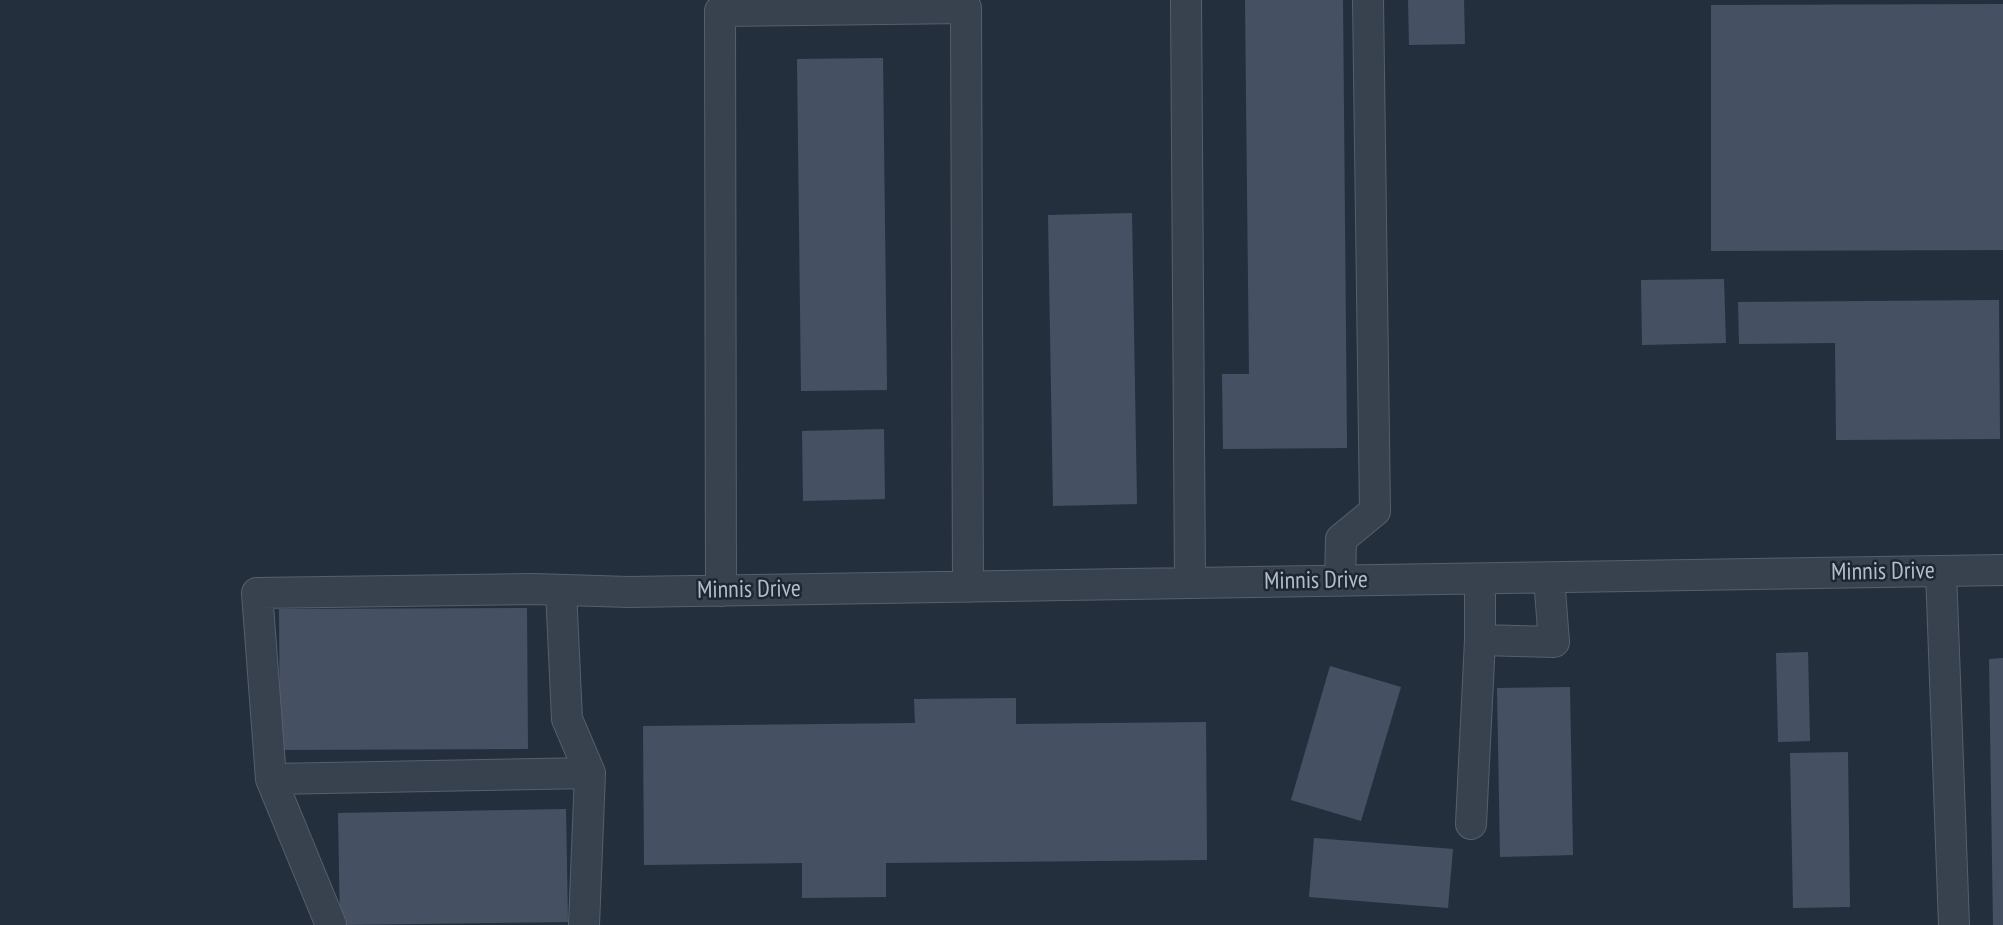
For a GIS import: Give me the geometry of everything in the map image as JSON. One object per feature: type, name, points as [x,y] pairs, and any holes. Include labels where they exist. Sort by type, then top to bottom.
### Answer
[{"type":"street","points":[[1186,0],[1190,583]]},
{"type":"street","points":[[1340,581],[1341,540],[1375,511],[1368,0]]},
{"type":"street","points":[[722,591],[720,11],[966,8],[968,587]]},
{"type":"street","name":"Minnis Drive","points":[[271,779],[257,593],[534,589],[722,591],[2003,570]]},
{"type":"street","points":[[1941,571],[1954,925]]},
{"type":"street","points":[[1480,640],[1554,642],[1549,578]]},
{"type":"street","points":[[1471,824],[1480,640],[1480,579]]},
{"type":"street","points":[[561,590],[567,719],[590,773],[584,925]]},
{"type":"street","points":[[331,925],[271,779],[590,773]]},
{"type":"building","points":[[1245,0],[1343,0],[1347,448],[1223,449],[1222,374],[1249,374]]},
{"type":"building","points":[[1408,0],[1464,0],[1465,44],[1409,45]]},
{"type":"building","points":[[2003,4],[2003,250],[1711,251],[1711,5]]},
{"type":"building","points":[[883,58],[887,390],[801,391],[797,59]]},
{"type":"building","points":[[1132,213],[1137,504],[1053,506],[1048,215]]},
{"type":"building","points":[[1724,279],[1726,343],[1642,345],[1641,280]]},
{"type":"building","points":[[1999,300],[2000,439],[1836,440],[1835,343],[1739,344],[1738,302]]},
{"type":"building","points":[[884,429],[885,499],[803,501],[802,431]]},
{"type":"building","points":[[527,608],[528,749],[280,750],[279,609]]},
{"type":"building","points":[[1808,652],[1810,741],[1778,742],[1776,653]]},
{"type":"building","points":[[2003,658],[2003,925],[1993,925],[1989,659]]},
{"type":"building","points":[[1330,666],[1401,687],[1361,821],[1291,800]]},
{"type":"building","points":[[1570,687],[1573,855],[1500,857],[1497,688]]},
{"type":"building","points":[[1016,698],[1016,724],[1206,722],[1207,860],[886,863],[886,897],[802,898],[802,863],[644,865],[643,726],[915,723],[914,699]]},
{"type":"building","points":[[1848,752],[1850,907],[1793,908],[1790,753]]},
{"type":"building","points":[[566,809],[568,922],[340,925],[338,813]]},
{"type":"building","points":[[1314,838],[1453,849],[1448,908],[1309,897]]}]
